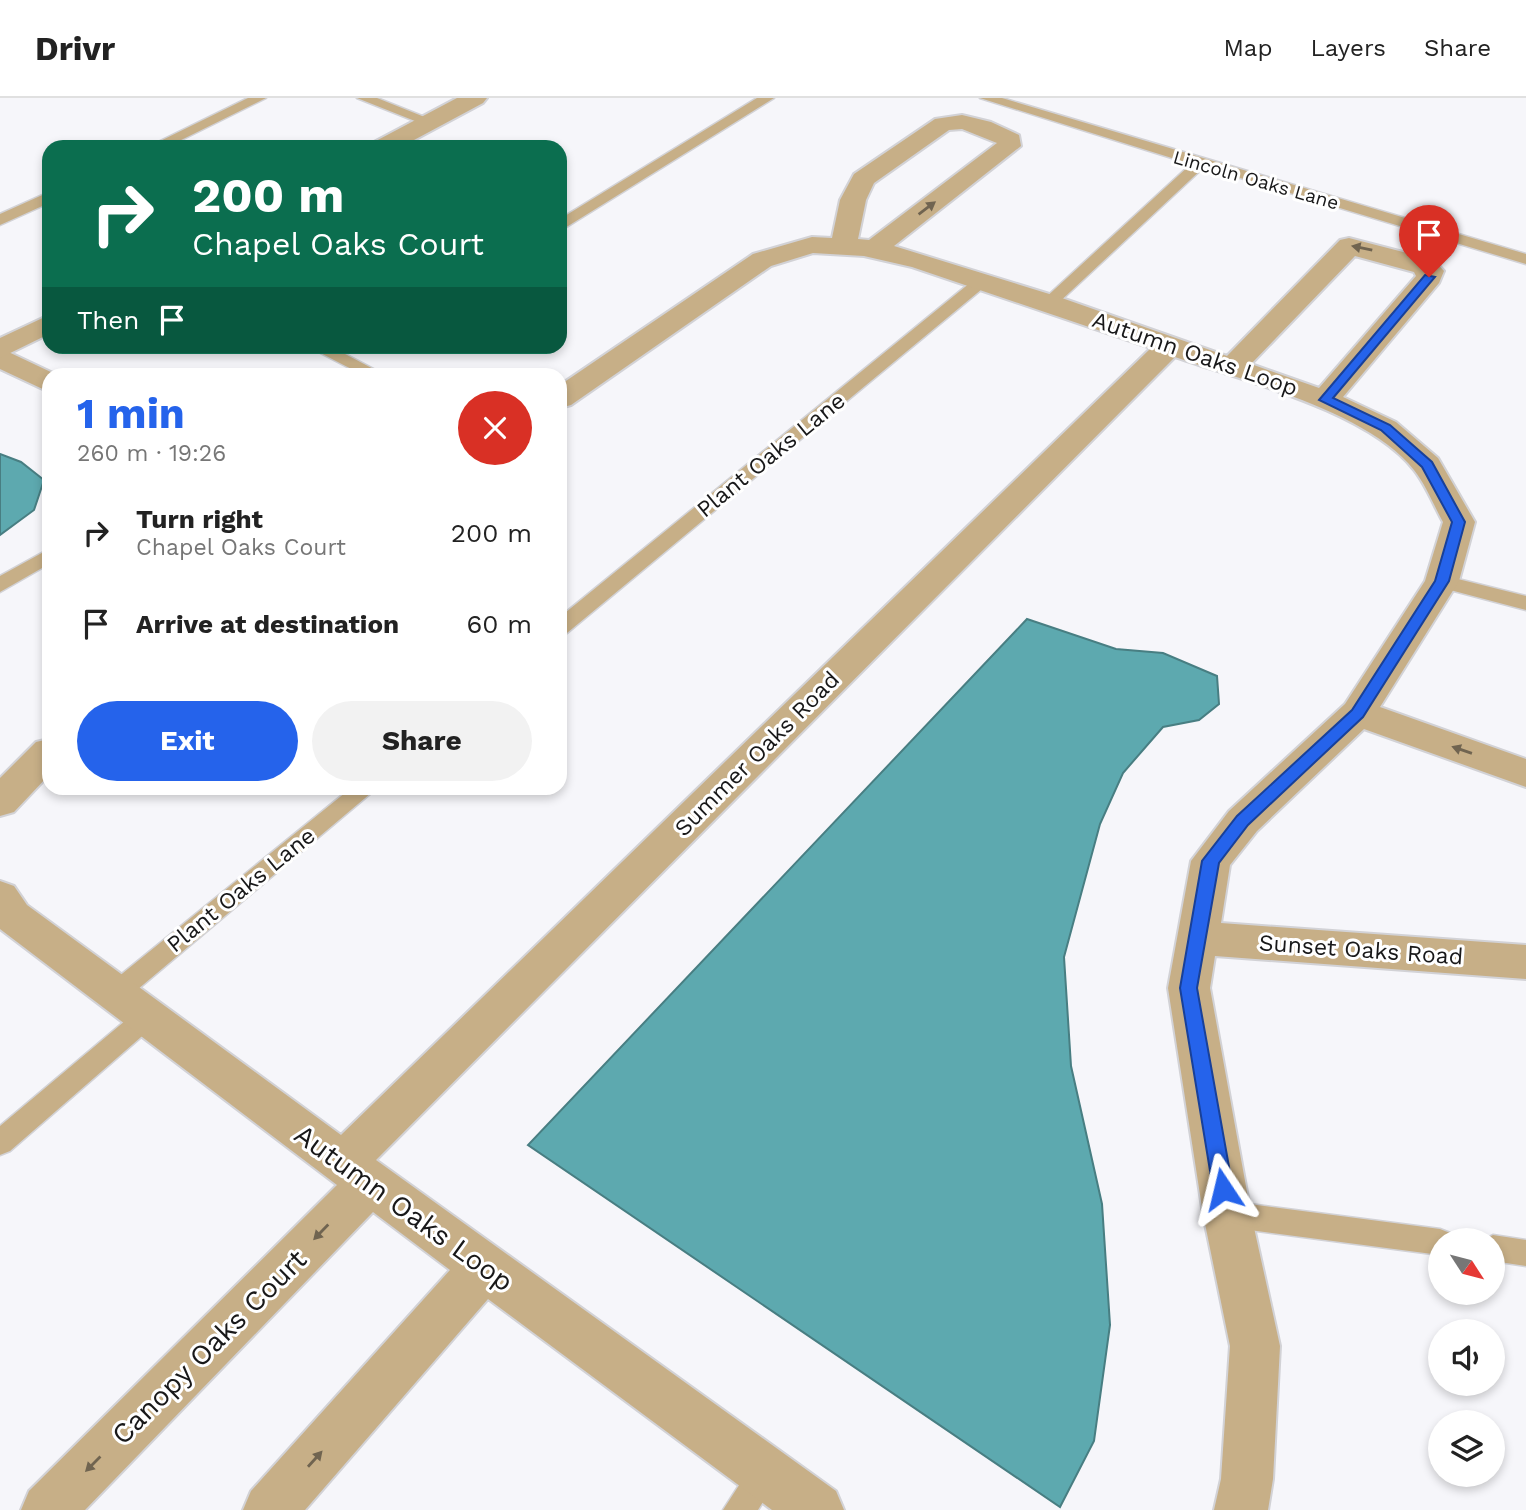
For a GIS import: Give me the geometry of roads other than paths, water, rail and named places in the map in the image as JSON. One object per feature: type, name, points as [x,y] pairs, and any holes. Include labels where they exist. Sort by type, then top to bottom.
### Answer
[{"type":"street","points":[[396,140],[475,98]]},
{"type":"street","points":[[843,247],[853,200],[863,179],[943,124],[962,122],[984,127],[1010,140],[1009,146],[873,250]]},
{"type":"street","name":"Autumn Oaks Loop","points":[[567,394],[762,260],[811,246],[843,247],[873,250],[982,281],[1325,400],[1385,428],[1427,465],[1459,522],[1442,581],[1357,713],[1243,821],[1211,861],[1197,938],[1189,988],[1227,1214],[1255,1346],[1247,1479],[1241,1510]]},
{"type":"street","points":[[1233,366],[1349,246],[1424,266],[1430,271],[1429,277],[1325,400]]},
{"type":"street","points":[[0,349],[42,327]]},
{"type":"street","name":"Summer Oaks Road","points":[[356,1173],[1171,345]]},
{"type":"street","points":[[0,357],[42,379]]},
{"type":"street","points":[[1357,713],[1526,772]]},
{"type":"street","points":[[0,802],[42,759]]},
{"type":"street","name":"Autumn Oaks Loop","points":[[0,897],[13,916],[356,1173],[817,1510]]},
{"type":"street","name":"Sunset Oaks Road","points":[[1197,938],[1526,962]]},
{"type":"street","name":"Canopy Oaks Court","points":[[48,1510],[356,1173]]},
{"type":"street","points":[[270,1510],[485,1268]]},
{"type":"lane","points":[[170,140],[259,98]]},
{"type":"lane","points":[[364,98],[430,122]]},
{"type":"lane","points":[[567,222],[767,98]]},
{"type":"lane","name":"Lincoln Oaks Lane","points":[[987,98],[1526,259]]},
{"type":"lane","points":[[1049,303],[1200,163]]},
{"type":"lane","points":[[0,220],[42,200]]},
{"type":"lane","name":"Plant Oaks Lane","points":[[567,622],[982,281]]},
{"type":"lane","points":[[332,354],[361,368]]},
{"type":"lane","points":[[342,359],[350,354]]},
{"type":"lane","points":[[0,585],[42,559]]},
{"type":"lane","points":[[1442,581],[1526,603]]},
{"type":"lane","name":"Plant Oaks Lane","points":[[0,1143],[132,1005],[358,795]]},
{"type":"lane","points":[[1227,1214],[1428,1240]]},
{"type":"lane","points":[[1505,1250],[1526,1253]]},
{"type":"lane","points":[[739,1510],[765,1473]]},
{"type":"water","points":[[0,454],[21,462],[42,478],[42,486],[34,510],[0,535]]},
{"type":"water","points":[[1027,619],[1116,649],[1163,653],[1217,676],[1219,704],[1199,720],[1163,727],[1123,773],[1100,824],[1064,957],[1071,1066],[1102,1204],[1110,1325],[1094,1441],[1060,1507],[528,1145]]}]
